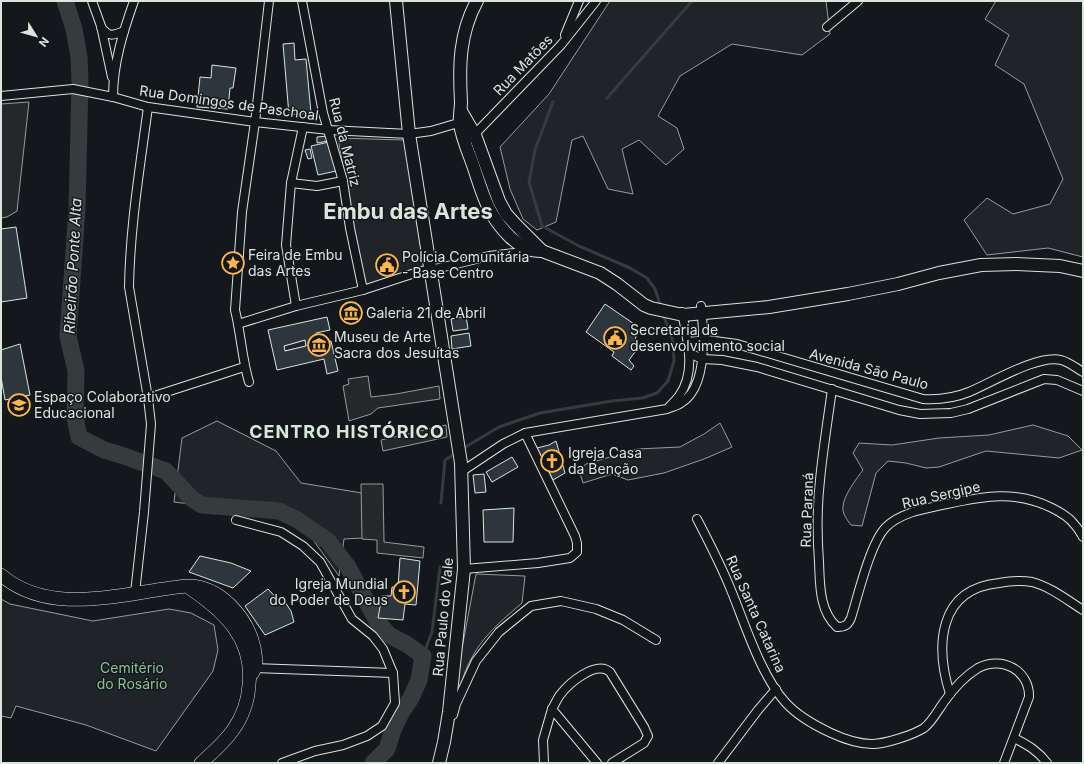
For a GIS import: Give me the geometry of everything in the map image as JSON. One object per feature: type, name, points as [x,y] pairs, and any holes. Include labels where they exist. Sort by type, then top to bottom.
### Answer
[{"type":"main road","name":"Rua Paulo do Vale","points":[[396,1],[409,134],[455,420],[461,468],[464,569],[449,712],[439,763]]},
{"type":"main road","points":[[477,1],[468,21],[460,53],[462,123],[465,143],[487,206],[494,218],[516,242],[525,249],[537,251],[600,274],[617,284],[644,305],[672,311],[716,311],[769,307],[848,294],[981,265],[1016,264],[1060,266],[1083,271]]},
{"type":"main road","points":[[462,123],[506,214],[537,251]]},
{"type":"main road","points":[[1,575],[21,588],[52,598],[78,600],[188,586],[217,609],[233,627],[243,642],[252,671],[248,698],[239,720],[226,740],[201,763]]},
{"type":"street","points":[[92,1],[101,26],[113,80],[113,96]]},
{"type":"street","points":[[113,80],[124,31],[134,1]]},
{"type":"street","points":[[249,382],[244,367],[235,310],[240,230],[255,122],[260,65],[269,1]]},
{"type":"street","name":"Rua da Matriz","points":[[302,1],[323,113],[343,181],[350,228],[363,290]]},
{"type":"street","points":[[561,45],[579,1]]},
{"type":"street","name":"Rua Matões","points":[[462,123],[561,45],[596,1]]},
{"type":"street","points":[[827,27],[858,1]]},
{"type":"street","points":[[101,26],[106,33],[110,35],[124,31]]},
{"type":"street","name":"Rua Domingos de Paschoal","points":[[1,96],[73,89],[113,96],[148,107],[255,122],[329,130],[409,134],[431,131],[462,123]]},
{"type":"street","points":[[135,593],[147,477],[150,424],[148,398],[129,287],[129,269],[148,107]]},
{"type":"street","points":[[296,306],[286,244],[291,183],[303,127]]},
{"type":"street","points":[[291,183],[317,186],[343,181]]},
{"type":"street","points":[[238,324],[296,306],[363,290],[421,271],[489,256],[537,251]]},
{"type":"street","points":[[461,468],[525,433],[667,409],[682,403],[693,391],[699,377],[703,340],[702,310]]},
{"type":"street","points":[[667,409],[684,388],[689,372],[688,342],[672,311]]},
{"type":"street","name":"Avenida São Paulo","points":[[688,342],[703,340],[737,344],[923,399],[936,400],[968,392],[1021,368],[1047,360],[1061,360],[1083,372]]},
{"type":"street","name":"Avenida São Paulo","points":[[689,353],[702,359],[722,360],[756,367],[899,410],[920,414],[951,413],[968,409],[1044,379],[1058,380],[1083,391]]},
{"type":"street","points":[[148,398],[244,367]]},
{"type":"street","name":"Rua Paraná","points":[[832,389],[819,480],[818,554],[822,601],[829,618],[837,627]]},
{"type":"street","points":[[464,569],[544,562],[570,558],[577,552],[575,536],[525,433]]},
{"type":"street","name":"Rua Sergipe","points":[[837,627],[843,627],[848,624],[852,618],[869,559],[877,540],[885,528],[898,517],[934,507],[978,498],[1002,496],[1019,497],[1032,499],[1061,513],[1074,523],[1083,536]]},
{"type":"street","name":"Rua Santa Catarina","points":[[696,519],[715,553],[752,642],[776,689],[794,710],[821,728],[847,740],[872,744],[893,740],[924,728],[950,694],[979,668],[994,663],[1005,664],[1020,672],[1027,682],[1029,697],[1004,763]]},
{"type":"street","points":[[236,520],[281,532],[303,546],[320,562],[352,619],[373,636],[383,649],[393,673],[395,703],[382,726],[367,736],[343,745],[315,751],[282,763]]},
{"type":"street","points":[[950,694],[944,678],[942,661],[942,635],[948,616],[959,600],[973,588],[994,583],[1018,580],[1033,582],[1051,590],[1083,610]]},
{"type":"street","points":[[444,742],[456,704],[476,661],[499,632],[531,606],[561,601],[596,609],[623,620],[656,640]]},
{"type":"street","points":[[544,763],[543,740],[552,709],[561,695],[573,682],[589,671],[599,668],[604,668],[610,672],[648,736],[644,743],[612,763]]},
{"type":"street","points":[[252,671],[393,673]]},
{"type":"street","points":[[718,763],[750,720],[776,689]]},
{"type":"street","points":[[552,709],[597,763]]},
{"type":"street","points":[[1014,738],[1031,746],[1047,763]]},
{"type":"green space","points":[[610,1],[826,1],[830,34],[802,55],[732,44],[680,76],[658,116],[677,128],[684,149],[666,165],[639,140],[622,149],[633,194],[608,189],[583,136],[572,140],[556,222],[537,230],[523,219],[510,189],[500,147],[549,94]]},
{"type":"green space","points":[[996,1],[1083,1],[1083,257],[1048,248],[987,255],[964,220],[987,198],[1013,214],[1050,204],[1063,179],[1024,84],[995,65],[1009,35],[985,19]]},
{"type":"green space","points":[[338,138],[404,140],[427,266],[396,277],[364,285]]},
{"type":"green space","points":[[305,340],[306,346],[285,351],[284,346]]},
{"type":"green space","points":[[217,421],[276,451],[301,483],[362,493],[363,538],[344,539],[339,576],[311,537],[281,515],[174,502],[182,438]]},
{"type":"green space","points":[[720,423],[732,447],[704,459],[664,473],[628,480],[612,474],[583,483],[579,470],[586,464],[637,449],[680,447],[704,434]]},
{"type":"green space","points":[[1033,425],[1068,436],[1082,450],[1059,458],[986,451],[939,467],[926,468],[906,463],[888,461],[876,473],[862,526],[851,525],[843,512],[845,498],[863,470],[853,453],[859,443],[892,445],[939,438],[989,435]]},
{"type":"green space","points":[[476,574],[525,576],[522,603],[485,638],[479,646],[468,665],[452,701]]},
{"type":"green space","name":"Cemitério do Rosário","points":[[1,599],[10,604],[93,621],[169,609],[191,613],[214,625],[218,650],[213,671],[156,751],[86,725],[16,706],[11,718],[1,716]]},
{"type":"shaded area","points":[[29,102],[17,211],[7,217],[1,218],[1,104]]},
{"type":"shaded area","points":[[368,376],[371,397],[439,386],[440,399],[378,408],[371,414],[349,421],[343,386],[349,384],[348,379]]},
{"type":"shaded area","points":[[446,425],[447,437],[383,451],[381,440]]},
{"type":"shaded area","points":[[361,484],[383,484],[384,542],[424,547],[423,558],[377,553],[377,540],[362,539]]},
{"type":"building","points":[[294,43],[295,60],[306,59],[311,113],[289,115],[283,44]]},
{"type":"building","points":[[212,65],[236,68],[233,88],[230,88],[228,109],[197,107],[200,77],[211,78]]},
{"type":"building","points":[[328,136],[328,141],[317,143],[317,137]]},
{"type":"building","points":[[329,142],[336,171],[318,175],[311,146]]},
{"type":"building","points":[[310,149],[312,158],[308,159],[305,150]]},
{"type":"building","points":[[16,227],[27,298],[1,302],[1,229]]},
{"type":"building","name":"Secretaria de desenvolvimento social","points":[[605,304],[637,326],[635,344],[638,348],[629,360],[634,366],[631,370],[612,356],[614,352],[586,332]]},
{"type":"building","points":[[466,316],[468,329],[453,331],[451,319]]},
{"type":"building","name":"Museu de Arte Sacra dos Jesuítas","points":[[327,317],[330,330],[316,333],[318,344],[331,341],[338,371],[327,374],[324,359],[277,370],[268,330]],"holes":[[[305,340],[306,346],[285,351],[284,346]]]},
{"type":"building","points":[[469,333],[471,346],[452,349],[451,336]]},
{"type":"building","points":[[20,344],[30,395],[5,400],[1,377],[1,350]]},
{"type":"building","name":"Igreja Casa da Benção","points":[[556,441],[565,473],[553,480],[537,448],[549,445]]},
{"type":"building","points":[[512,457],[518,467],[492,482],[486,472]]},
{"type":"building","points":[[484,474],[486,492],[475,493],[473,475]]},
{"type":"building","points":[[514,508],[513,542],[484,542],[483,510]]},
{"type":"building","points":[[200,556],[231,563],[251,571],[233,588],[189,572]]},
{"type":"building","name":"Igreja Mundial do Poder de Deus","points":[[400,558],[420,561],[416,605],[405,604],[403,620],[378,618],[382,596],[391,596],[392,587],[398,588]]},
{"type":"building","points":[[268,589],[282,604],[285,602],[291,611],[294,622],[265,635],[245,606]]},
{"type":"waterway","name":"Ribeirão Ponte Alta","points":[[65,1],[74,29],[79,57],[80,81],[77,209],[68,336],[76,371],[75,418],[79,437],[104,450],[166,471],[192,499],[202,505],[279,511],[296,519],[328,541],[348,567],[377,621],[389,635],[408,645],[423,656],[419,680],[411,698],[401,713],[393,730],[387,749],[373,763]]},
{"type":"waterway","points":[[607,98],[692,1]]},
{"type":"waterway","points":[[553,102],[535,150],[529,182],[542,226],[579,246],[630,268],[647,278],[655,289],[661,307]]},
{"type":"waterway","points":[[462,449],[499,427],[540,413],[612,401],[642,398],[657,393],[668,381],[674,361],[673,341],[663,314]]},
{"type":"waterway","points":[[441,503],[445,460],[456,453]]},
{"type":"waterway","points":[[423,656],[432,632],[440,567]]},
{"type":"place","name":"Feira de Embu das Artes","points":[[233,263]]},
{"type":"place","name":"Polícia Comunitária - Base Centro","points":[[387,265]]},
{"type":"place","name":"Galeria 21 de Abril","points":[[351,313]]},
{"type":"place","name":"Secretaria de desenvolvimento social","points":[[615,338]]},
{"type":"place","name":"Museu de Arte Sacra dos Jesuítas","points":[[319,345]]},
{"type":"place","name":"Espaço Colaborativo Educacional","points":[[19,405]]},
{"type":"place","name":"Igreja Casa da Benção","points":[[552,461]]},
{"type":"place","name":"Igreja Mundial do Poder de Deus","points":[[404,592]]},
{"type":"district","name":"Embu das Artes","points":[[408,211]]},
{"type":"district","name":"CENTRO HISTÓRICO","points":[[347,432]]}]
